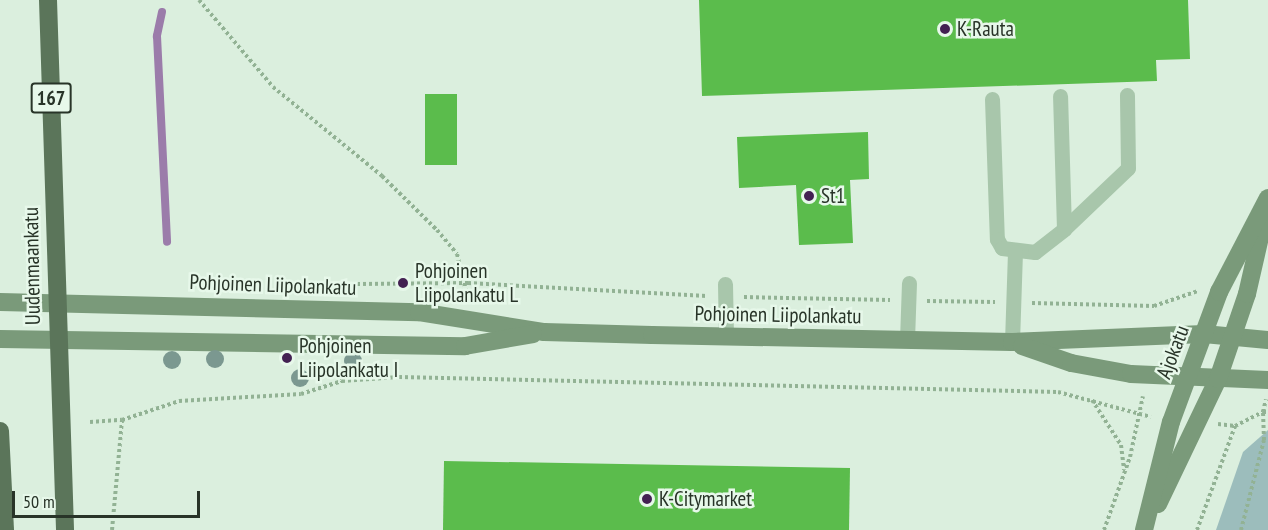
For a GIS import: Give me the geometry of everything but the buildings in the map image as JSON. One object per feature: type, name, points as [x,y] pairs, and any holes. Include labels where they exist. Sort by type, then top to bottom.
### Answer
[{"type":"main road","name":"Uudenmaankatu","points":[[48,0],[64,530]]},
{"type":"main road","points":[[0,431],[5,530]]},
{"type":"street","name":"Ajokatu","points":[[1144,530],[1187,378],[1219,292],[1268,198]]},
{"type":"street","name":"Ajokatu","points":[[1144,530],[1218,380],[1268,204]]},
{"type":"street","name":"Pohjoinen Liipolankatu","points":[[0,302],[419,312],[544,332],[1012,342],[1204,334],[1268,340]]},
{"type":"street","name":"Pohjoinen Liipolankatu","points":[[0,339],[465,346],[544,332]]},
{"type":"street","name":"Pohjoinen Liipolankatu","points":[[1012,342],[1071,363],[1187,378],[1268,380]]},
{"type":"lane","points":[[992,99],[997,239],[1015,252],[1044,248],[1128,168],[1127,95]]},
{"type":"lane","points":[[1060,96],[1064,229]]},
{"type":"lane","points":[[1012,342],[1015,252]]},
{"type":"lane","points":[[908,340],[909,283]]},
{"type":"lane","points":[[726,290],[726,335]]},
{"type":"path","points":[[200,0],[273,87],[381,176],[437,230],[457,254],[468,283]]},
{"type":"path","points":[[357,284],[468,283],[726,290],[909,300],[1154,306],[1191,290],[1219,292]]},
{"type":"path","points":[[90,422],[122,420],[179,401],[301,394],[342,381],[399,377],[1058,392],[1091,399],[1121,445],[1125,473],[1104,530]]},
{"type":"path","points":[[1241,530],[1264,440],[1268,390]]},
{"type":"path","points":[[1197,530],[1235,426],[1265,412]]},
{"type":"path","points":[[112,530],[122,420]]},
{"type":"shaded area","points":[[1268,430],[1268,530],[1216,530],[1243,452]]},
{"type":"waterway","points":[[162,12],[157,36],[167,242]]},
{"type":"place","name":"K-Rauta","points":[[945,29]]},
{"type":"place","name":"St1","points":[[809,196]]},
{"type":"place","name":"Pohjoinen Liipolankatu L","points":[[403,283]]},
{"type":"place","name":"Pohjoinen Liipolankatu I","points":[[287,358]]},
{"type":"place","name":"K-Citymarket","points":[[647,499]]}]
